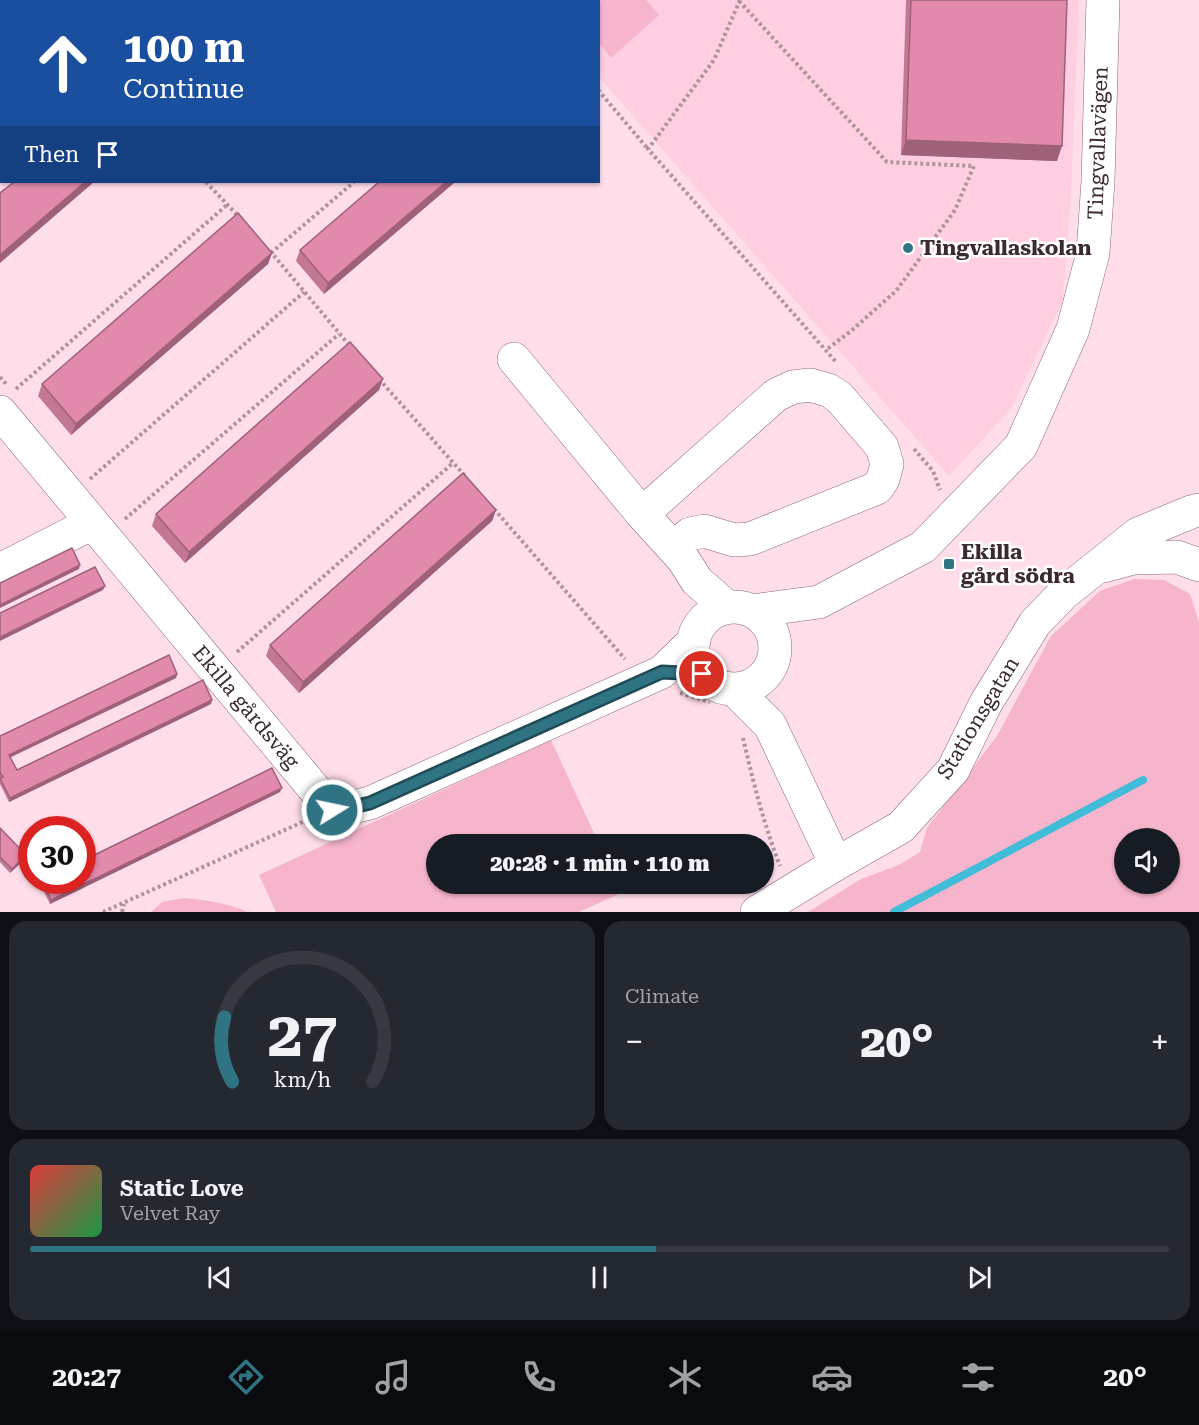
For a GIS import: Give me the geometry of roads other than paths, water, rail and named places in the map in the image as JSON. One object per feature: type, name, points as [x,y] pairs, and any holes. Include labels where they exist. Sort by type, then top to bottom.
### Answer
[{"type":"street","name":"Tingvallavägen","points":[[819,602],[923,547],[1021,446],[1074,330],[1093,253],[1098,181],[1103,0]]},
{"type":"street","points":[[514,359],[642,514],[684,559],[719,620]]},
{"type":"street","points":[[642,514],[776,395],[793,387],[810,385],[828,390],[839,397],[882,447],[887,464],[877,488],[750,539],[734,540],[704,531],[690,534],[674,547]]},
{"type":"street","name":"Ekilla gårdsväg","points":[[0,412],[47,469],[105,518],[332,810],[370,803],[647,670]]},
{"type":"street","name":"Stationsgatan","points":[[757,912],[901,827],[953,770],[986,703],[1035,623],[1063,594],[1138,534],[1199,510]]},
{"type":"street","points":[[0,570],[105,518]]},
{"type":"street","name":"Stationsgatan","points":[[1095,568],[1133,558],[1177,556],[1199,565]]},
{"type":"street","points":[[647,670],[719,620],[819,602]]},
{"type":"street","points":[[719,620],[694,655],[696,662],[702,674],[713,683],[726,689],[740,689],[754,685],[764,677],[772,662],[819,602]]},
{"type":"street","points":[[719,620],[763,618],[771,628],[776,641],[772,662],[770,724]]},
{"type":"street","points":[[647,670],[702,674]]},
{"type":"street","points":[[734,689],[770,724],[836,864]]},
{"type":"waterway","points":[[894,912],[1143,780]]},
{"type":"place","name":"Tingvallaskolan","points":[[908,248]]},
{"type":"place","name":"Ekilla gård södra","points":[[949,564]]}]
